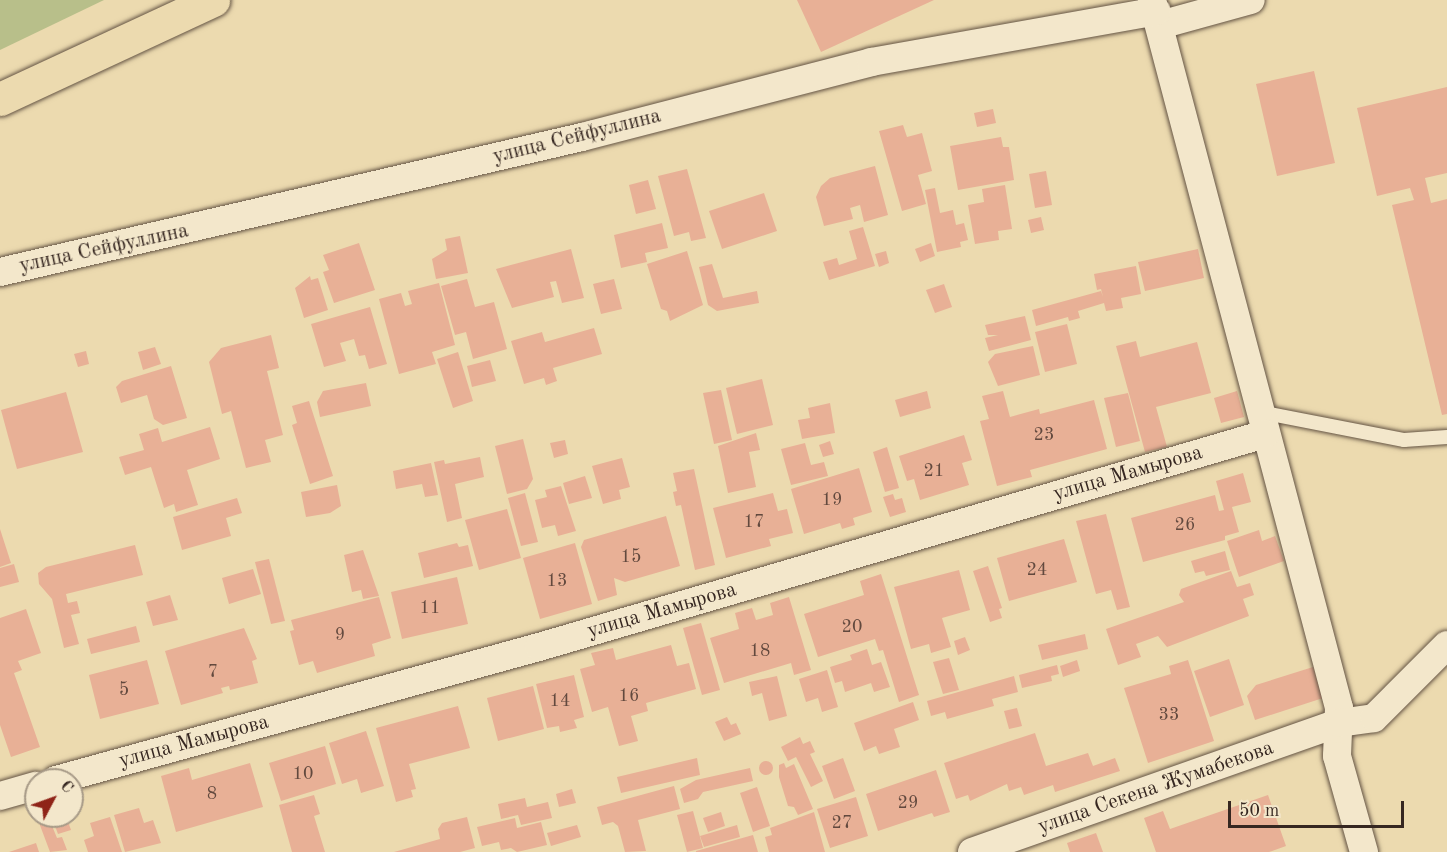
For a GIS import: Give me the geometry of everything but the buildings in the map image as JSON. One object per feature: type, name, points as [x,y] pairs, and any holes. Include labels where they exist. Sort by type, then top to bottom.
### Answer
[{"type":"main road","points":[[0,99],[213,0]]},
{"type":"street","name":"улица Сейфуллина","points":[[0,272],[582,137],[871,62],[1156,12],[1251,0]]},
{"type":"street","points":[[1156,12],[1339,723],[1337,756],[1364,852]]},
{"type":"street","name":"улица Мамырова","points":[[84,772],[539,647],[1262,423]]},
{"type":"street","name":"улица Секена Жумабекова","points":[[972,852],[1339,723],[1374,718],[1447,645]]},
{"type":"street","points":[[0,796],[24,789]]},
{"type":"lane","points":[[1262,423],[1404,440],[1447,437]]},
{"type":"green space","points":[[0,0],[104,0],[0,50]]}]
